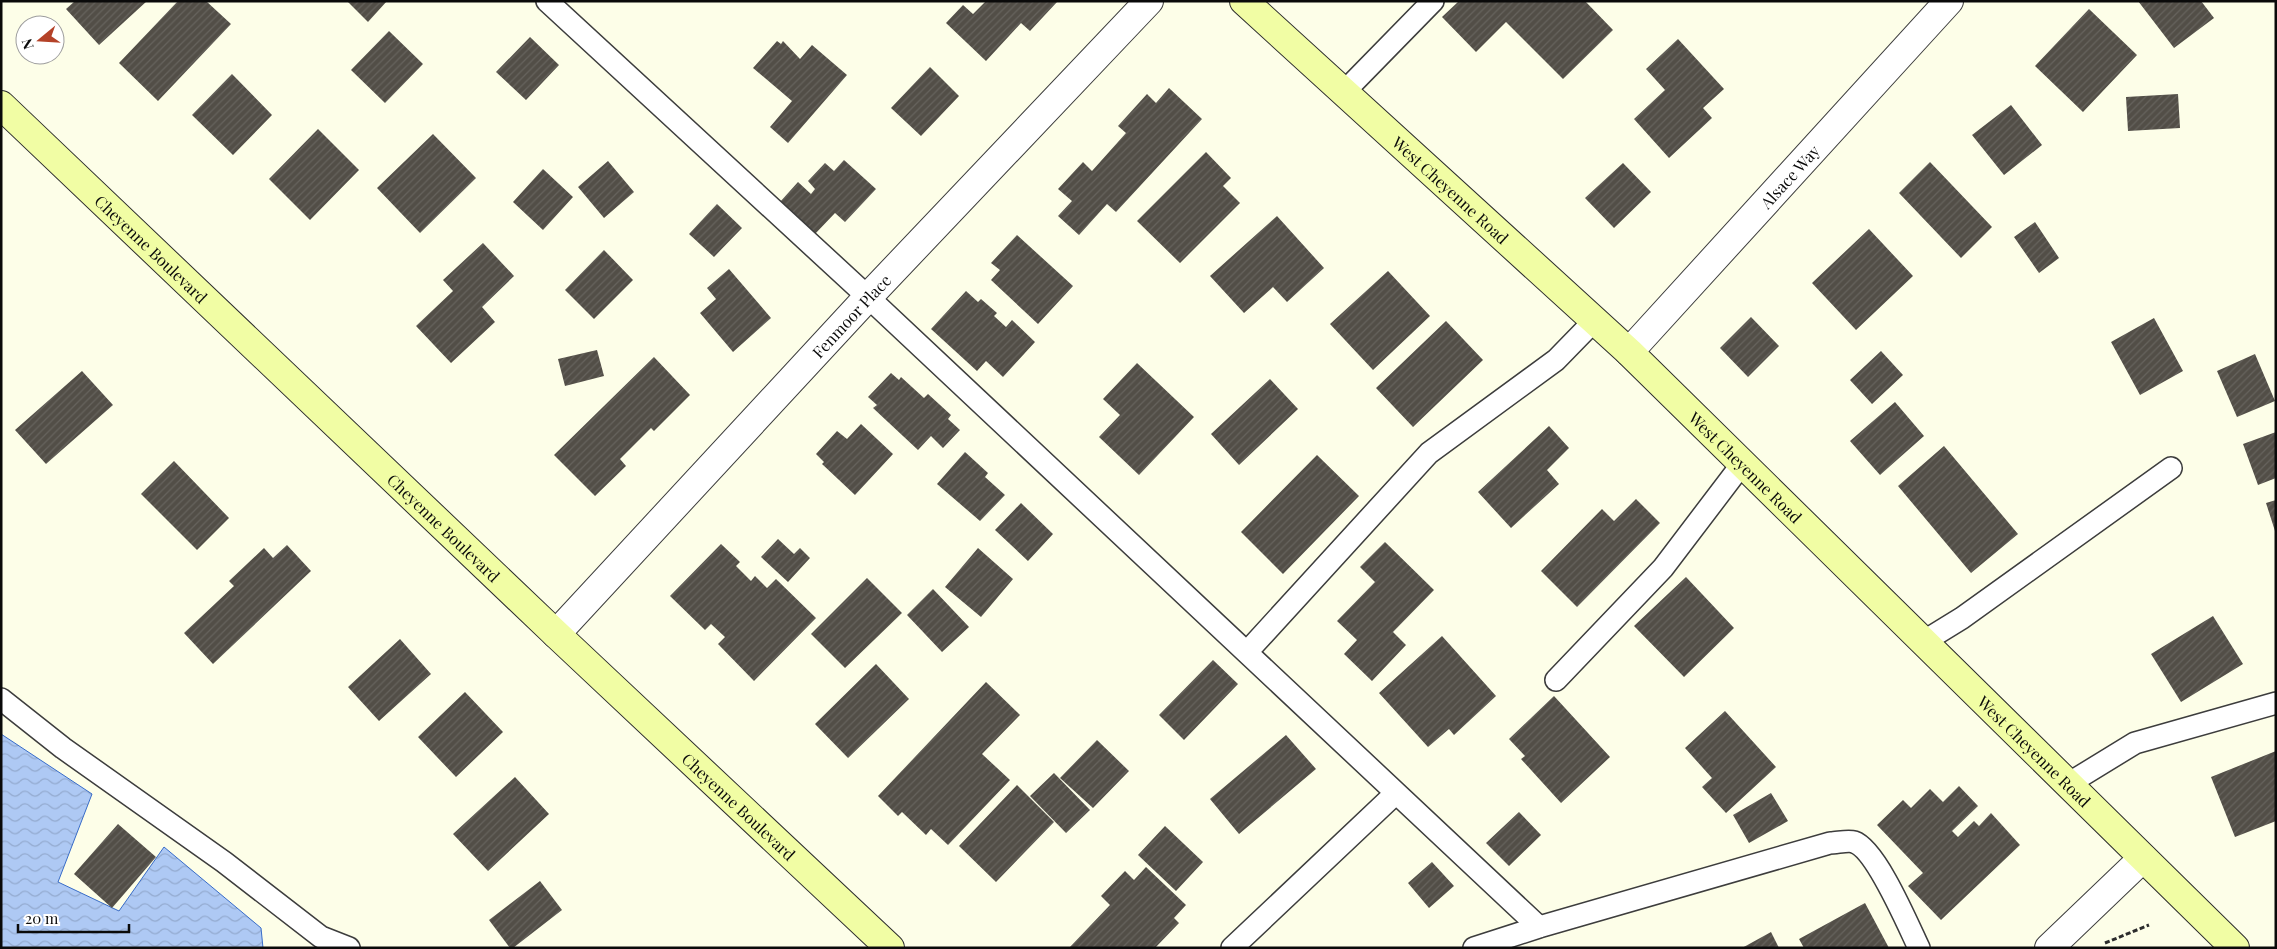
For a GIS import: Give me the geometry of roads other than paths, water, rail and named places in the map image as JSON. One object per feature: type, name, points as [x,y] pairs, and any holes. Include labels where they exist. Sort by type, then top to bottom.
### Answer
[{"type":"main road","name":"West Cheyenne Road","points":[[1244,1],[1629,352],[2235,948]]},
{"type":"main road","name":"Cheyenne Boulevard","points":[[1,105],[556,634],[890,948]]},
{"type":"street","name":"Fenmoor Place","points":[[556,634],[868,297],[1149,1]]},
{"type":"street","name":"Alsace Way","points":[[1629,352],[1949,1]]},
{"type":"street","points":[[2049,948],[2143,858]]},
{"type":"lane","points":[[547,1],[868,297],[1539,927]]},
{"type":"lane","points":[[1344,92],[1433,1]]},
{"type":"lane","points":[[1247,652],[1429,453],[1556,360],[1594,321]]},
{"type":"lane","points":[[1556,680],[1663,568],[1742,464]]},
{"type":"lane","points":[[1923,642],[1962,618],[2171,468]]},
{"type":"lane","points":[[1,699],[63,748],[224,862],[321,937],[349,948]]},
{"type":"lane","points":[[2068,784],[2135,743],[2276,703]]},
{"type":"lane","points":[[1232,948],[1396,793]]},
{"type":"lane","points":[[1474,948],[1539,927],[1830,843],[1854,842],[1870,854],[1886,881],[1919,948]]},
{"type":"water","points":[[1,734],[92,794],[58,882],[119,911],[164,847],[261,928],[263,948],[1,948]]}]
